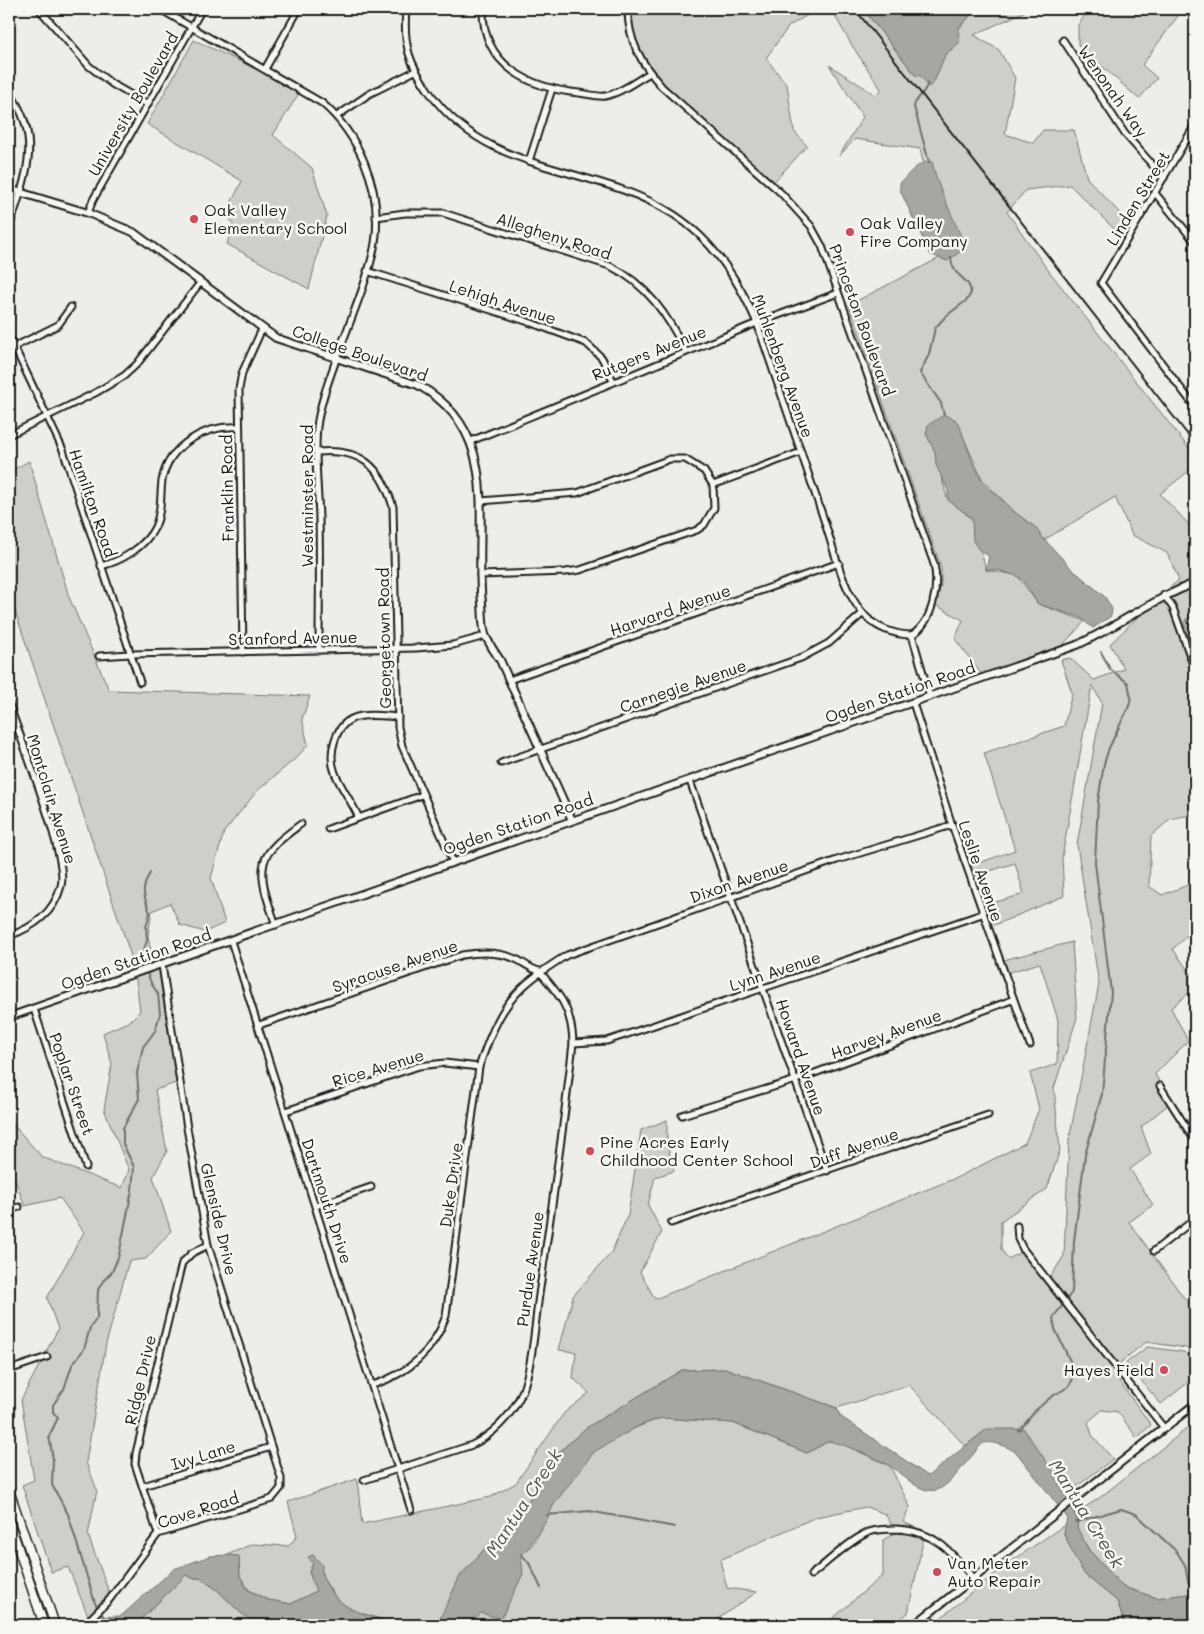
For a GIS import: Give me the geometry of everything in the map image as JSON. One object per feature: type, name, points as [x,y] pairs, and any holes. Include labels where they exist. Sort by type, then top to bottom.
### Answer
[{"type":"main road","points":[[9,1490],[55,1625]]},
{"type":"main road","points":[[9,1521],[44,1625]]},
{"type":"street","points":[[40,9],[89,66],[112,84],[147,104]]},
{"type":"street","name":"Westminster Road","points":[[160,9],[265,68],[322,103],[337,116],[352,137],[369,174],[376,217],[376,237],[367,271],[320,409],[317,428],[320,546],[319,650]]},
{"type":"street","name":"University Boulevard","points":[[88,213],[93,200],[202,9]]},
{"type":"street","points":[[265,68],[299,9]]},
{"type":"street","name":"Muhlenberg Avenue","points":[[406,9],[406,50],[415,71],[438,103],[470,134],[494,148],[529,161],[632,193],[685,222],[727,266],[748,302],[757,323],[839,563],[862,614]]},
{"type":"street","points":[[483,9],[483,24],[487,39],[498,58],[506,67],[523,77],[552,89],[605,96],[650,73]]},
{"type":"street","name":"Princeton Boulevard","points":[[628,9],[632,41],[650,73],[662,87],[781,193],[802,215],[822,246],[902,468],[935,568],[937,584],[928,618],[912,635]]},
{"type":"street","name":"Wenonah Way","points":[[1063,40],[1125,134],[1164,178]]},
{"type":"street","points":[[337,116],[369,94],[415,71]]},
{"type":"street","points":[[529,161],[552,89]]},
{"type":"street","points":[[9,92],[23,115],[30,139],[28,168],[9,228]]},
{"type":"street","name":"Linden Street","points":[[1195,125],[1101,283],[1195,406]]},
{"type":"street","name":"College Boulevard","points":[[9,188],[88,213],[133,232],[276,338],[410,382],[439,398],[455,415],[471,441],[477,460],[481,501],[480,575],[485,636],[509,680],[572,820]]},
{"type":"street","points":[[1155,192],[1195,242]]},
{"type":"street","name":"Allegheny Road","points":[[376,217],[405,213],[443,213],[610,266],[627,274],[653,299],[671,323],[686,352]]},
{"type":"street","name":"Lehigh Avenue","points":[[367,271],[526,321],[586,343],[602,358],[613,381]]},
{"type":"street","points":[[9,435],[104,389],[124,376],[137,364],[200,282]]},
{"type":"street","name":"Rutgers Avenue","points":[[471,441],[613,381],[757,323],[838,293]]},
{"type":"street","points":[[14,347],[58,325],[71,307]]},
{"type":"street","name":"Franklin Road","points":[[243,652],[239,389],[242,373],[262,329]]},
{"type":"street","name":"Hamilton Road","points":[[9,336],[62,450],[140,682]]},
{"type":"street","points":[[101,566],[125,556],[141,544],[155,527],[159,514],[162,481],[167,466],[180,448],[193,437],[213,428],[239,426]]},
{"type":"street","name":"Georgetown Road","points":[[318,452],[338,450],[356,456],[376,470],[388,492],[393,507],[398,717],[402,746],[452,862]]},
{"type":"street","points":[[713,485],[801,452]]},
{"type":"street","points":[[480,575],[580,570],[697,530],[710,517],[715,498],[713,485],[704,471],[694,463],[679,459],[657,464],[577,494],[481,501]]},
{"type":"street","name":"Harvard Avenue","points":[[509,680],[839,563]]},
{"type":"street","name":"Ogden Station Road","points":[[9,1018],[1036,659],[1094,637],[1164,595],[1195,582]]},
{"type":"street","points":[[1164,595],[1173,608],[1195,670]]},
{"type":"street","points":[[862,614],[898,635],[912,635],[930,697]]},
{"type":"street","name":"Carnegie Avenue","points":[[501,763],[801,658],[830,643],[862,614]]},
{"type":"street","name":"Stanford Avenue","points":[[99,656],[396,648],[453,645],[485,636]]},
{"type":"street","name":"Leslie Avenue","points":[[913,703],[982,914],[1030,1045]]},
{"type":"street","name":"Montclair Avenue","points":[[9,704],[47,815],[63,871],[62,885],[51,910],[29,928],[9,936]]},
{"type":"street","points":[[359,818],[335,773],[331,755],[335,738],[344,722],[357,716],[398,717]]},
{"type":"street","name":"Howard Avenue","points":[[690,781],[827,1171]]},
{"type":"street","points":[[328,829],[422,796]]},
{"type":"street","points":[[276,925],[264,884],[264,863],[278,842],[301,824]]},
{"type":"street","name":"Dixon Avenue","points":[[539,971],[567,955],[730,897],[837,860],[952,825]]},
{"type":"street","name":"Lynn Avenue","points":[[573,1043],[607,1041],[982,914]]},
{"type":"street","name":"Dartmouth Drive","points":[[231,941],[411,1510]]},
{"type":"street","name":"Syracuse Avenue","points":[[259,1025],[462,955],[476,953],[503,956],[516,959],[539,971]]},
{"type":"street","name":"Glenside Drive","points":[[162,964],[181,1093],[208,1245],[282,1484],[278,1494],[272,1499]]},
{"type":"street","name":"Purdue Avenue","points":[[364,1480],[447,1455],[482,1440],[504,1420],[520,1396],[526,1379],[573,1043],[569,1013],[554,989],[539,971]]},
{"type":"street","name":"Duke Drive","points":[[373,1385],[399,1374],[421,1359],[438,1336],[446,1316],[479,1067],[501,1013],[521,987],[539,971]]},
{"type":"street","name":"Harvey Avenue","points":[[682,1115],[796,1080],[1012,1000]]},
{"type":"street","name":"Poplar Street","points":[[34,1009],[86,1167]]},
{"type":"street","name":"Rice Avenue","points":[[286,1111],[419,1066],[445,1063],[479,1067]]},
{"type":"street","points":[[1160,1086],[1195,1142]]},
{"type":"street","name":"Duff Avenue","points":[[670,1222],[827,1171],[988,1115]]},
{"type":"street","points":[[316,1206],[371,1188]]},
{"type":"street","points":[[9,1210],[19,1206]]},
{"type":"street","points":[[1154,1252],[1195,1219]]},
{"type":"street","points":[[1016,1226],[1018,1239],[1023,1249],[1164,1428]]},
{"type":"street","name":"Ridge Drive","points":[[158,1534],[135,1464],[136,1453],[180,1270],[186,1257],[199,1248],[208,1245]]},
{"type":"street","points":[[9,1370],[47,1357]]},
{"type":"street","points":[[914,1625],[1195,1404]]},
{"type":"street","name":"Ivy Lane","points":[[143,1486],[271,1447]]},
{"type":"street","name":"Cove Road","points":[[84,1625],[109,1600],[158,1534],[272,1499]]},
{"type":"street","points":[[811,1575],[860,1537],[869,1532],[889,1529],[920,1531],[929,1535],[949,1552],[973,1578]]},
{"type":"shaded area","points":[[625,9],[818,9],[789,26],[766,58],[787,85],[794,131],[807,146],[770,186],[641,67],[623,14]]},
{"type":"shaded area","points":[[831,9],[863,9],[917,77],[976,9],[1030,9],[974,35],[999,50],[1015,78],[1005,134],[1033,143],[1043,130],[1074,130],[1087,178],[1127,221],[1120,235],[1070,185],[1026,190],[1007,212],[1045,266],[1195,456],[1195,466],[1160,494],[1195,531],[1195,650],[1187,655],[1195,679],[1195,814],[1170,819],[1151,836],[1149,886],[1162,895],[1193,883],[1195,887],[1195,928],[1173,949],[1195,980],[1195,988],[1171,1008],[1188,1041],[1155,1074],[1170,1103],[1141,1127],[1151,1154],[1130,1169],[1153,1205],[1129,1222],[1195,1313],[1195,1355],[1186,1348],[1146,1342],[1123,1360],[1114,1374],[1151,1425],[1137,1438],[1118,1412],[1102,1410],[1088,1422],[1092,1435],[1113,1459],[1064,1496],[1052,1470],[987,1429],[965,1446],[909,1385],[837,1408],[727,1369],[682,1370],[586,1428],[559,1452],[540,1488],[525,1503],[521,1518],[490,1543],[460,1576],[438,1625],[397,1625],[350,1609],[338,1601],[313,1563],[309,1572],[316,1591],[291,1604],[269,1600],[249,1590],[240,1576],[239,1557],[227,1555],[252,1544],[289,1546],[297,1536],[288,1502],[357,1479],[362,1524],[491,1497],[516,1483],[564,1413],[589,1393],[573,1378],[576,1352],[559,1350],[573,1296],[611,1253],[628,1215],[641,1130],[667,1120],[667,1143],[674,1171],[655,1177],[648,1205],[662,1232],[640,1272],[655,1299],[958,1177],[1025,1143],[1039,1109],[1030,1073],[1057,1064],[1058,1020],[1040,963],[1000,975],[996,962],[1072,942],[1077,1018],[1054,1088],[1060,1150],[1047,1189],[1001,1221],[1001,1249],[1008,1259],[1020,1253],[1046,1283],[1064,1256],[1069,1140],[1099,984],[1077,845],[1102,703],[1092,685],[1062,858],[1064,896],[985,929],[978,907],[1024,894],[1015,863],[968,878],[965,868],[1015,850],[984,753],[1064,726],[1072,693],[1061,660],[1070,658],[1094,680],[1124,669],[1110,644],[1159,596],[1179,580],[1167,553],[1132,535],[1115,497],[1044,540],[983,481],[955,419],[928,426],[947,498],[973,520],[986,570],[1017,575],[1038,604],[1085,621],[1058,650],[983,676],[955,639],[963,620],[935,605],[941,586],[941,567],[849,305],[945,255],[920,149],[855,139],[839,156],[863,117],[829,65],[876,95],[881,89],[851,44]]},
{"type":"shaded area","points":[[863,9],[926,9],[938,12],[941,9],[976,9],[959,27],[959,43],[945,55],[935,80],[929,87],[920,75],[917,77]]},
{"type":"shaded area","points":[[1089,9],[1183,9],[1142,65],[1157,78],[1139,99],[1078,45],[1078,25]]},
{"type":"shaded area","points":[[194,40],[301,90],[273,135],[312,168],[327,216],[309,289],[227,244],[233,224],[226,213],[242,181],[147,124]]},
{"type":"shaded area","points":[[927,162],[932,162],[937,181],[965,246],[963,250],[947,261],[930,254],[900,190],[900,183],[914,169]]},
{"type":"shaded area","points":[[944,415],[954,419],[959,424],[973,463],[983,481],[1013,511],[1035,527],[1072,569],[1105,597],[1112,609],[1111,616],[1093,628],[1079,617],[1038,604],[1023,580],[1017,576],[998,570],[986,570],[989,556],[979,550],[973,541],[972,518],[948,500],[948,491],[936,465],[935,452],[926,434],[928,425]]},
{"type":"shaded area","points":[[29,461],[69,597],[109,690],[310,696],[302,719],[308,745],[296,758],[257,791],[224,832],[211,878],[225,923],[205,932],[180,925],[170,903],[152,911],[148,935],[151,952],[159,971],[176,1083],[155,1090],[167,1151],[153,1177],[171,1231],[146,1259],[129,1261],[106,1344],[86,1462],[97,1490],[88,1535],[110,1595],[89,1618],[68,1567],[51,1572],[22,1485],[34,1480],[21,1400],[58,1329],[47,1298],[84,1232],[60,1198],[25,1206],[9,1165],[9,1120],[42,1157],[122,1188],[129,1170],[104,1109],[112,1064],[103,1033],[130,1021],[140,1011],[134,965],[9,593],[9,472]]},
{"type":"shaded area","points":[[1195,613],[1195,643],[1188,639],[1182,629],[1186,619]]},
{"type":"shaded area","name":"Hayes Field","points":[[1147,1347],[1184,1352],[1195,1361],[1195,1377],[1161,1404],[1126,1363]]},
{"type":"shaded area","points":[[727,1369],[837,1408],[840,1416],[928,1476],[987,1429],[1024,1429],[1052,1470],[1078,1521],[1077,1528],[1089,1550],[1123,1587],[1157,1598],[1195,1593],[1195,1625],[1125,1625],[1117,1601],[1085,1575],[1073,1554],[1064,1534],[1067,1517],[1016,1452],[1004,1446],[996,1443],[983,1443],[946,1485],[934,1490],[927,1490],[914,1484],[885,1463],[829,1441],[807,1453],[733,1423],[662,1418],[640,1425],[594,1452],[554,1504],[546,1521],[526,1551],[521,1555],[523,1574],[501,1619],[481,1613],[470,1625],[437,1625],[460,1576],[490,1543],[520,1518],[525,1503],[540,1488],[540,1479],[559,1452],[586,1428],[682,1370]]},
{"type":"shaded area","points":[[662,1418],[733,1423],[807,1453],[829,1441],[842,1444],[890,1466],[910,1507],[903,1522],[925,1532],[908,1613],[892,1625],[836,1625],[831,1620],[883,1575],[883,1540],[896,1532],[885,1514],[866,1507],[816,1517],[720,1560],[727,1588],[757,1592],[709,1625],[470,1625],[521,1559],[521,1555],[532,1545],[550,1510],[589,1456],[617,1437]]},
{"type":"shaded area","points":[[1195,1422],[1195,1593],[1157,1598],[1123,1587],[1089,1550],[1077,1528],[1078,1521],[1074,1514],[1098,1499]]},
{"type":"shaded area","points":[[1066,1524],[1064,1534],[1085,1575],[1117,1601],[1125,1625],[932,1625],[1003,1567]]},
{"type":"shaded area","points":[[313,1555],[322,1565],[323,1578],[330,1590],[344,1604],[361,1613],[397,1625],[344,1625],[333,1620],[316,1624],[255,1622],[242,1614],[216,1589],[200,1578],[192,1578],[186,1575],[135,1625],[104,1625],[98,1617],[121,1616],[174,1569],[210,1556],[239,1556],[240,1576],[248,1590],[269,1600],[291,1604],[316,1591],[309,1572],[313,1563],[308,1557]]},
{"type":"shaded area","points":[[186,1575],[192,1578],[200,1578],[216,1589],[242,1614],[288,1624],[316,1624],[333,1620],[344,1625],[135,1625]]},
{"type":"waterway","points":[[927,83],[925,90],[916,100],[914,107],[929,162]]},
{"type":"waterway","points":[[944,415],[941,403],[920,373],[929,354],[935,328],[946,316],[967,300],[971,293],[968,283],[954,270],[951,257]]},
{"type":"waterway","points":[[1019,1431],[1036,1410],[1051,1397],[1068,1387],[1073,1379],[1071,1363],[1055,1329],[1053,1318],[1072,1292],[1074,1241],[1085,1155],[1102,1094],[1111,992],[1095,863],[1098,801],[1104,764],[1109,748],[1131,698],[1128,683],[1110,669],[1101,652]]},
{"type":"waterway","points":[[104,1617],[95,1603],[68,1514],[52,1485],[53,1459],[49,1436],[58,1418],[53,1412],[53,1405],[64,1389],[72,1365],[84,1349],[90,1328],[97,1318],[98,1290],[103,1281],[112,1272],[119,1255],[132,1190],[134,1167],[123,1144],[123,1128],[139,1099],[137,1073],[143,1047],[155,1031],[160,1014],[158,994],[151,983],[141,957],[147,941],[146,927],[150,913],[144,889],[150,873]]},
{"type":"waterway","name":"Mantua Creek","points":[[1076,1522],[1121,1509],[1136,1514],[1177,1552],[1185,1565],[1188,1581],[1195,1594]]},
{"type":"waterway","points":[[547,1515],[589,1511],[675,1527]]},
{"type":"waterway","points":[[521,1554],[529,1563],[541,1588]]},
{"type":"railway","points":[[855,9],[1195,444]]},
{"type":"place","name":"Oak Valley Elementary School","points":[[194,219]]},
{"type":"place","name":"Oak Valley Fire Company","points":[[850,232]]},
{"type":"place","name":"Pine Acres Early Childhood Center School","points":[[590,1151]]},
{"type":"place","name":"Hayes Field","points":[[1164,1370]]},
{"type":"place","name":"Van Meter Auto Repair","points":[[937,1572]]}]
